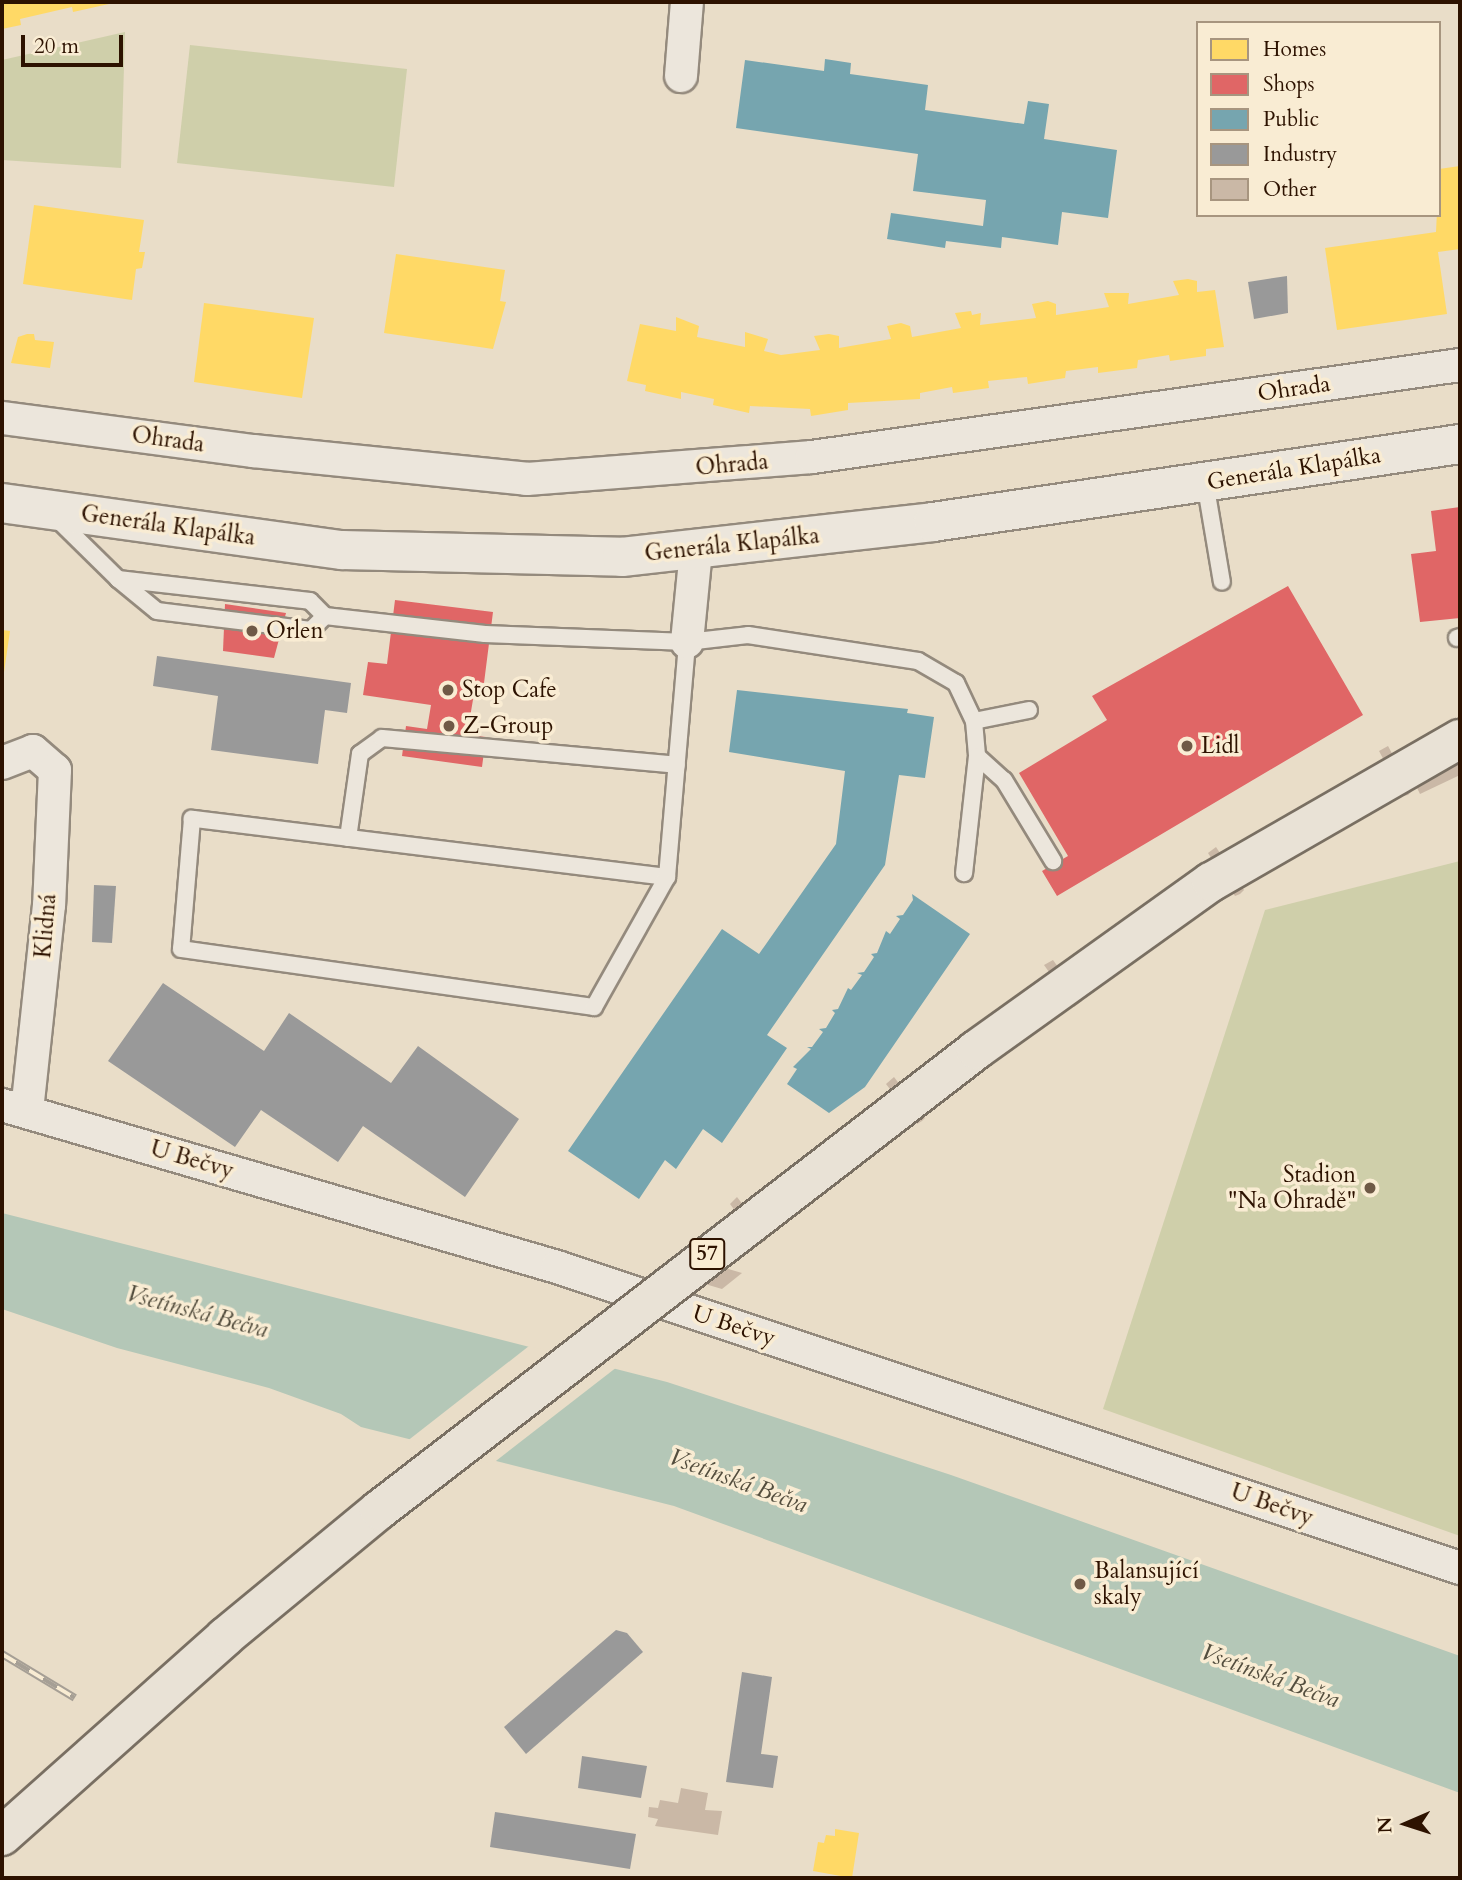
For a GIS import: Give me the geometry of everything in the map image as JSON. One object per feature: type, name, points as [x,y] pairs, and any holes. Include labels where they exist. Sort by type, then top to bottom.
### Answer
[{"type":"main road","name":"57","points":[[2,1836],[225,1637],[379,1510],[915,1095],[1211,883],[1460,739]]},
{"type":"street","points":[[681,76],[687,2]]},
{"type":"street","name":"Ohrada","points":[[2,418],[253,452],[527,479],[812,457],[1460,365]]},
{"type":"street","name":"Generála Klapálka","points":[[2,503],[342,551],[622,557],[696,550],[1205,482],[1460,444]]},
{"type":"street","points":[[687,642],[696,550]]},
{"type":"street","name":"Klidná","points":[[2,763],[33,751],[55,769],[48,905],[15,1108]]},
{"type":"street","name":"U Bečvy","points":[[15,1108],[557,1267],[1460,1568]]},
{"type":"lane","points":[[1205,482],[1222,582]]},
{"type":"lane","points":[[46,509],[117,579],[157,611],[311,630],[325,616]]},
{"type":"lane","points":[[117,579],[310,601],[325,616],[485,634],[687,642],[748,635],[918,661],[956,683],[974,721],[977,756],[964,873]]},
{"type":"lane","points":[[667,877],[192,819],[181,948],[594,1007],[667,877],[687,642]]},
{"type":"lane","points":[[974,721],[1029,710]]},
{"type":"lane","points":[[348,838],[360,754],[382,738],[677,765]]},
{"type":"lane","points":[[977,756],[1004,780],[1053,861]]},
{"type":"green space","points":[[125,32],[121,168],[2,160],[2,60]]},
{"type":"green space","points":[[190,45],[407,69],[394,187],[177,163]]},
{"type":"green space","points":[[1460,861],[1460,1536],[1103,1409],[1265,910]]},
{"type":"water","name":"Vsetínská Bečva","points":[[2,1213],[667,1382],[951,1475],[1460,1656],[1460,1793],[674,1506],[361,1427],[341,1414],[269,1388],[117,1348],[2,1309]]},
{"type":"pier","points":[[529,1346],[617,1367],[492,1464],[406,1442]]},
{"type":"building: Homes","points":[[2,2],[109,4],[73,12],[72,7],[20,19],[21,25],[2,29]]},
{"type":"building: Homes","points":[[1460,166],[1460,249],[1438,252],[1447,314],[1337,330],[1325,248],[1436,232],[1437,217],[1441,217],[1441,169]]},
{"type":"building: Homes","points":[[34,205],[144,220],[139,252],[145,252],[142,268],[136,269],[132,300],[23,284]]},
{"type":"building: Homes","points":[[396,254],[505,270],[500,301],[506,302],[493,349],[384,333]]},
{"type":"building: Homes","points":[[1173,281],[1197,281],[1197,292],[1215,290],[1224,347],[1206,349],[1206,356],[1170,361],[1169,355],[1138,360],[1137,368],[1098,373],[1098,367],[1066,371],[1065,378],[1028,384],[1027,377],[988,381],[989,388],[953,393],[952,387],[920,393],[920,399],[848,403],[848,410],[811,416],[810,409],[750,406],[749,413],[713,405],[714,399],[681,392],[681,399],[645,391],[646,385],[627,381],[640,324],[676,331],[676,317],[699,326],[697,337],[745,347],[745,332],[768,339],[764,351],[781,355],[820,350],[814,336],[839,336],[839,348],[891,339],[887,326],[901,323],[910,326],[912,337],[961,328],[955,313],[981,313],[980,325],[1036,318],[1032,304],[1048,301],[1056,304],[1056,315],[1109,307],[1104,293],[1129,293],[1128,304],[1179,295]]},
{"type":"building: Homes","points":[[204,303],[314,318],[302,398],[194,382]]},
{"type":"building: Homes","points":[[34,334],[35,340],[54,342],[50,368],[11,363],[18,337]]},
{"type":"building: Homes","points":[[2,630],[10,631],[3,679],[2,679]]},
{"type":"building: Homes","points":[[835,1829],[859,1833],[852,1878],[813,1871],[818,1842],[824,1843],[826,1835],[835,1836]]},
{"type":"building: Shops","points":[[1460,507],[1460,618],[1420,622],[1411,554],[1436,551],[1431,511]]},
{"type":"building: Shops","name":"Lidl","points":[[1288,586],[1363,715],[1057,896],[1042,871],[1068,856],[1019,773],[1107,720],[1092,696]]},
{"type":"building: Shops","points":[[395,600],[493,612],[484,683],[476,682],[467,735],[486,737],[482,767],[402,756],[406,726],[427,729],[431,705],[363,695],[368,662],[387,664]]},
{"type":"building: Shops","name":"Orlen","points":[[225,604],[286,613],[274,658],[223,651]]},
{"type":"building: Public","points":[[825,59],[851,63],[850,74],[928,85],[925,110],[1024,124],[1028,101],[1049,104],[1044,139],[1117,150],[1108,218],[1062,212],[1058,245],[1002,237],[1001,248],[946,241],[945,248],[887,239],[891,213],[983,226],[986,200],[913,191],[918,154],[736,128],[745,60],[824,71]]},
{"type":"building: Public","points":[[737,690],[908,709],[907,713],[934,717],[925,778],[899,775],[885,865],[767,1035],[787,1048],[722,1143],[703,1129],[676,1169],[665,1160],[639,1199],[568,1151],[722,929],[759,954],[836,844],[845,771],[729,752]]},
{"type":"building: Public","points":[[912,894],[970,934],[865,1087],[829,1113],[787,1084],[797,1069],[793,1067],[811,1049],[807,1047],[812,1047],[823,1032],[819,1029],[826,1028],[835,1013],[832,1010],[838,1009],[848,988],[851,990],[862,975],[857,973],[864,972],[874,957],[871,954],[877,953],[886,931],[890,934],[900,919],[896,916],[903,915],[913,900]]},
{"type":"building: Industry","points":[[1287,276],[1288,313],[1254,319],[1248,282]]},
{"type":"building: Industry","points":[[157,656],[351,683],[347,713],[325,710],[318,764],[211,750],[218,696],[153,686]]},
{"type":"building: Industry","points":[[94,885],[116,886],[112,943],[92,942]]},
{"type":"building: Industry","points":[[163,983],[264,1051],[289,1013],[391,1083],[418,1046],[519,1119],[465,1197],[363,1126],[338,1162],[261,1110],[235,1147],[108,1061]]},
{"type":"building: Industry","points":[[616,1630],[627,1633],[643,1652],[526,1754],[504,1727]]},
{"type":"building: Industry","points":[[742,1672],[772,1677],[761,1754],[778,1756],[773,1788],[726,1782]]},
{"type":"building: Industry","points":[[582,1756],[647,1766],[641,1798],[578,1788]]},
{"type":"building: Industry","points":[[495,1812],[636,1834],[630,1869],[490,1847]]},
{"type":"building: Other","points":[[1460,744],[1460,775],[1420,794],[1408,769]]},
{"type":"building: Other","points":[[1388,746],[1412,791],[1408,795],[1403,796],[1379,751]]},
{"type":"building: Other","points":[[1216,847],[1244,890],[1240,894],[1235,896],[1208,853]]},
{"type":"building: Other","points":[[1053,960],[1082,1001],[1074,1007],[1044,965]]},
{"type":"building: Other","points":[[894,1077],[925,1118],[917,1124],[886,1084]]},
{"type":"building: Other","points":[[737,1197],[768,1237],[760,1244],[730,1204]]},
{"type":"building: Other","points":[[684,1256],[742,1273],[722,1289],[678,1276]]},
{"type":"building: Other","points":[[681,1788],[708,1793],[705,1810],[722,1811],[718,1835],[655,1826],[658,1819],[648,1817],[649,1807],[658,1808],[660,1800],[678,1803]]},
{"type":"railway","points":[[2,1654],[75,1698]]},
{"type":"place","name":"Orlen","points":[[252,631]]},
{"type":"place","name":"Stop Cafe","points":[[448,690]]},
{"type":"place","name":"Z-Group","points":[[449,726]]},
{"type":"place","name":"Lidl","points":[[1187,746]]},
{"type":"place","name":"Stadion \"Na Ohradě\"","points":[[1370,1188]]},
{"type":"place","name":"Balansující skaly","points":[[1080,1584]]}]
